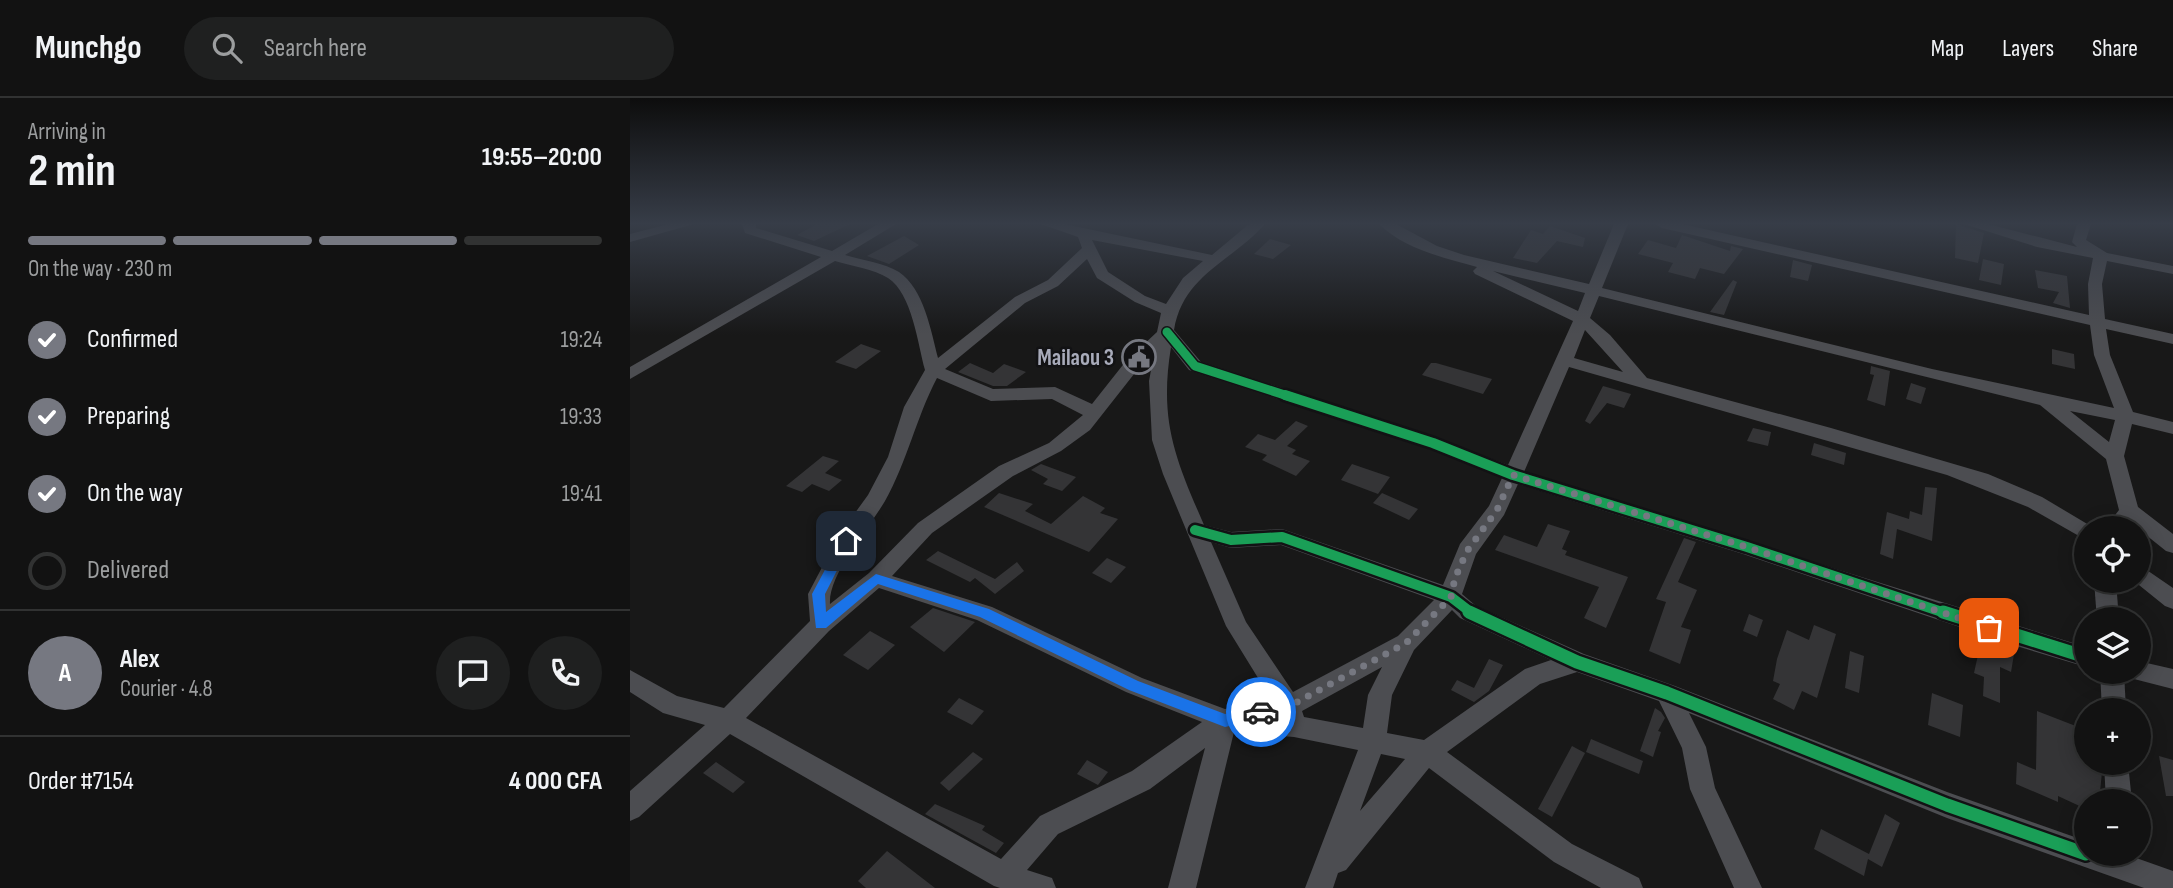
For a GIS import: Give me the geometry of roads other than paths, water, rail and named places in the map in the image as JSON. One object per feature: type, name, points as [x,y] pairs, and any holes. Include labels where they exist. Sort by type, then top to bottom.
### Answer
[{"type":"street","points":[[630,374],[827,261]]},
{"type":"street","points":[[850,261],[893,275],[905,285],[914,303],[933,370]]},
{"type":"street","points":[[821,624],[819,594],[846,541],[876,499],[897,457],[913,407],[933,370],[1020,300],[1053,283],[1071,261]]},
{"type":"street","points":[[1095,261],[1102,275],[1140,299],[1169,311]]},
{"type":"street","points":[[1209,261],[1188,281],[1169,311],[1157,381],[1161,440],[1172,474],[1237,626],[1292,716]]},
{"type":"street","points":[[1461,261],[1582,319],[1604,338],[1641,382]]},
{"type":"street","points":[[1477,261],[1701,319],[2173,428]]},
{"type":"street","points":[[1292,716],[1406,643],[1451,597],[1455,578],[1467,551],[1497,510],[1565,361],[1606,261]]},
{"type":"street","points":[[1827,261],[2173,339]]},
{"type":"street","points":[[2100,261],[2095,284],[2097,321],[2102,355],[2125,415],[2115,456],[2129,511],[2173,545]]},
{"type":"street","points":[[2132,261],[2173,270]]},
{"type":"street","points":[[630,808],[728,720],[821,624],[876,579],[925,528],[1006,471],[1055,447],[1084,426],[1132,365],[1167,332]]},
{"type":"street","points":[[1167,332],[1195,366],[1433,443],[1513,475],[1747,547],[2013,636],[2074,654]]},
{"type":"street","points":[[1565,361],[1993,481],[2074,523]]},
{"type":"street","points":[[933,370],[991,396],[1055,393],[1094,413]]},
{"type":"street","points":[[2043,400],[2115,456]]},
{"type":"street","points":[[2125,516],[2129,511]]},
{"type":"street","points":[[1195,530],[1231,540],[1282,537],[1451,597],[1468,612],[1577,662],[1667,693],[1947,805],[2074,849]]},
{"type":"street","points":[[876,579],[984,613],[1133,685],[1225,720],[1292,716],[1373,742],[1427,752],[1563,853],[1629,888]]},
{"type":"street","points":[[2151,580],[2167,589]]},
{"type":"street","points":[[1323,879],[1373,742],[1380,695],[1406,643]]},
{"type":"street","points":[[1323,879],[1427,752],[1533,676],[1577,662]]},
{"type":"street","points":[[2151,674],[2173,679]]},
{"type":"street","points":[[630,680],[671,705],[728,720],[1004,876],[1042,888]]},
{"type":"street","points":[[1667,693],[1693,747],[1703,789],[1748,888]]},
{"type":"street","points":[[1004,876],[1049,825],[1141,780],[1225,720]]},
{"type":"street","points":[[1182,888],[1225,720]]},
{"type":"street","points":[[2124,870],[2173,885]]},
{"type":"place","name":"Mailaou 3","points":[[1139,357]]}]
